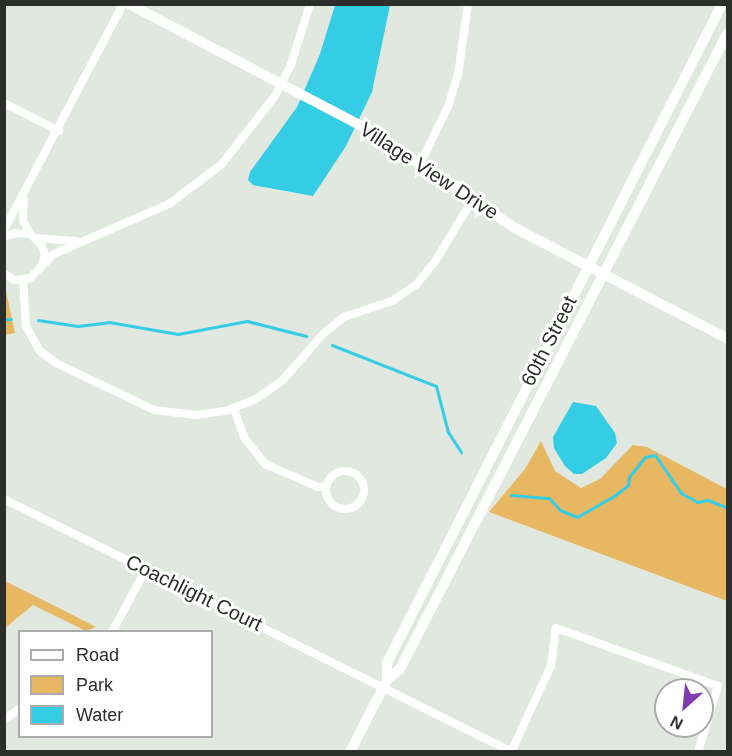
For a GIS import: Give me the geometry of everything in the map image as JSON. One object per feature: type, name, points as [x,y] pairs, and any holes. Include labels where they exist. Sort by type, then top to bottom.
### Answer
[{"type":"street","points":[[4,230],[24,198],[123,4]]},
{"type":"street","name":"Village View Drive","points":[[129,4],[371,131],[421,162],[515,228],[728,339]]},
{"type":"street","points":[[23,280],[54,254],[80,241],[133,222],[194,189],[234,151],[281,83],[300,40],[310,4]]},
{"type":"street","points":[[421,162],[448,108],[458,75],[468,4]]},
{"type":"street","name":"60th Street","points":[[385,683],[387,663],[587,265],[722,4]]},
{"type":"street","name":"60th Street","points":[[350,752],[385,683],[400,669],[728,32]]},
{"type":"street","points":[[4,103],[59,131]]},
{"type":"street","points":[[24,198],[23,220],[45,255],[41,267]]},
{"type":"street","points":[[23,280],[26,326],[40,351],[56,363],[154,410],[196,415],[234,409],[282,381],[323,334],[344,317],[392,301],[416,285],[436,260],[473,199]]},
{"type":"street","points":[[4,237],[16,232],[80,241]]},
{"type":"street","points":[[4,274],[23,280]]},
{"type":"street","points":[[234,409],[245,439],[265,464],[326,488]]},
{"type":"street","points":[[346,471],[359,477],[364,493],[358,504],[346,510],[331,504],[326,488],[333,475],[346,471]]},
{"type":"street","name":"Coachlight Court","points":[[4,499],[385,683],[512,751]]},
{"type":"street","points":[[112,630],[146,569]]},
{"type":"street","points":[[512,751],[551,666],[556,628],[718,686],[698,752]]},
{"type":"street","points":[[4,720],[18,710]]},
{"type":"green space","points":[[5,286],[15,333],[4,335]]},
{"type":"green space","points":[[541,441],[555,471],[581,488],[600,479],[633,445],[647,447],[727,489],[727,601],[489,512],[525,469]]},
{"type":"green space","points":[[5,581],[96,627],[84,630],[33,605],[5,628]]},
{"type":"water","points":[[335,5],[390,5],[372,92],[346,146],[313,196],[253,185],[248,180],[250,172],[297,107],[320,54]]},
{"type":"water","points":[[573,402],[596,406],[615,433],[617,443],[606,458],[582,474],[574,474],[565,466],[554,448],[553,437]]},
{"type":"waterway","points":[[4,319],[11,319]]},
{"type":"waterway","points":[[38,320],[78,326],[109,322],[178,334],[247,321],[306,336]]},
{"type":"waterway","points":[[332,345],[436,386],[448,432],[461,452]]},
{"type":"waterway","points":[[511,495],[549,498],[560,510],[577,517],[614,496],[628,485],[629,477],[645,457],[655,455],[681,493],[697,502],[708,500],[728,508]]}]
